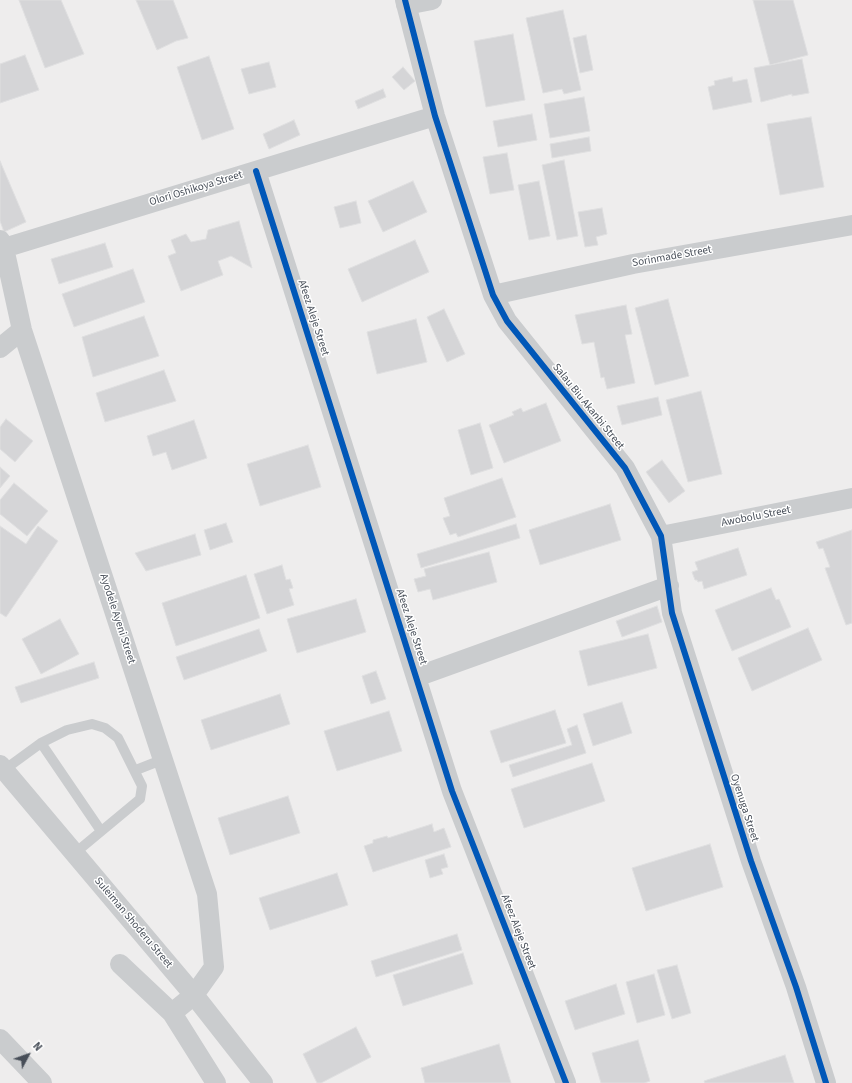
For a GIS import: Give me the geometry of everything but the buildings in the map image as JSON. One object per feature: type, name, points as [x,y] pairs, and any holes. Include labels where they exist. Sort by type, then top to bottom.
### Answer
[{"type":"street","points":[[405,3],[432,0]]},
{"type":"street","name":"Salau Biu Akanbi Street","points":[[405,3],[434,116],[493,295],[507,321],[625,468],[661,536]]},
{"type":"street","name":"Olori Oshikoya Street","points":[[2,244],[256,171],[434,116]]},
{"type":"street","name":"Afeez Aleje Street","points":[[256,171],[452,791],[566,1083]]},
{"type":"street","name":"Sorinmade Street","points":[[493,295],[633,264],[852,225]]},
{"type":"street","name":"Ayodele Ayeni Street","points":[[2,244],[22,330],[164,759],[207,894],[214,967],[194,995],[172,1013]]},
{"type":"street","points":[[0,348],[22,330]]},
{"type":"street","name":"Awobolu Street","points":[[661,536],[852,498]]},
{"type":"street","name":"Oyenuga Street","points":[[661,536],[672,613],[751,861],[796,987],[826,1083]]},
{"type":"street","points":[[416,677],[669,586]]},
{"type":"street","name":"Suleiman Shoderu Street","points":[[2,767],[160,957],[194,995],[263,1083]]},
{"type":"street","points":[[120,964],[172,1013],[216,1083]]},
{"type":"street","points":[[0,1039],[42,1083]]},
{"type":"lane","points":[[2,767],[67,730],[92,724],[105,728],[118,738],[136,770],[142,786],[140,799],[75,853]]},
{"type":"lane","points":[[42,743],[101,831]]},
{"type":"lane","points":[[136,770],[164,759]]},
{"type":"cycle path","points":[[405,0],[435,116],[493,295],[507,321],[625,468],[661,536],[672,613],[751,861],[796,987],[826,1083]]},
{"type":"cycle path","points":[[256,171],[452,791],[566,1083]]}]
